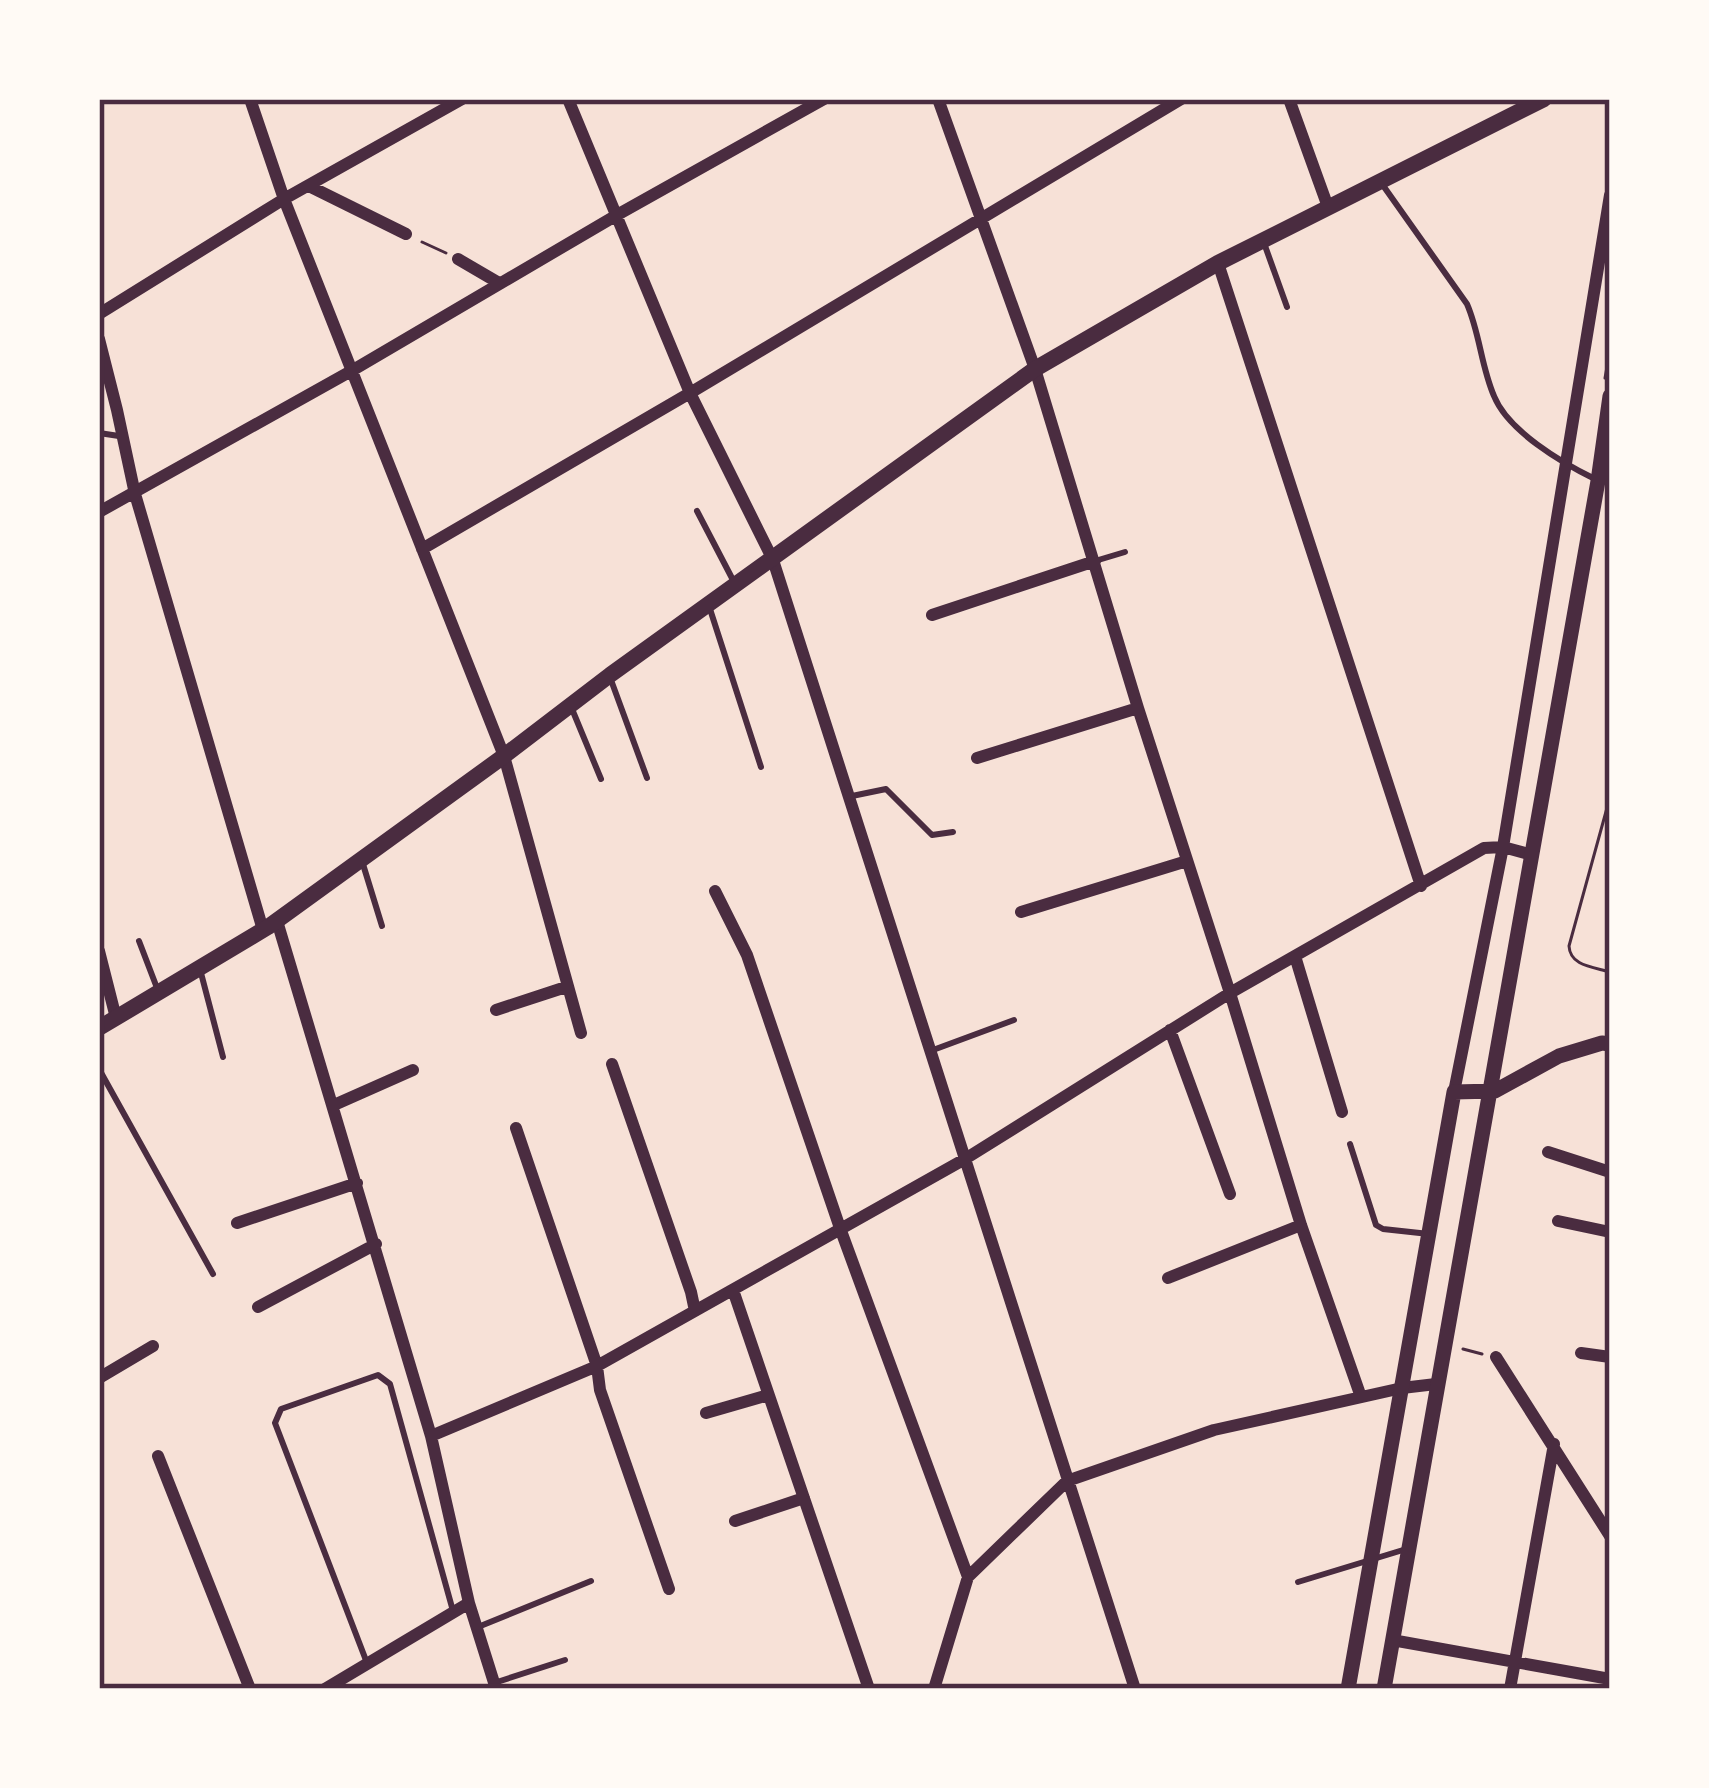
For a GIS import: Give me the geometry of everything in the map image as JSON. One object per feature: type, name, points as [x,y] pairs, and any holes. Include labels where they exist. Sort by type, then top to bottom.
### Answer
[{"type":"main road","points":[[99,1028],[270,926],[1035,369],[1218,263],[1544,99]]},
{"type":"street","points":[[250,99],[284,199],[504,756],[581,1033]]},
{"type":"street","points":[[99,314],[284,199],[462,99]]},
{"type":"street","points":[[568,99],[690,393],[773,560],[1135,1689]]},
{"type":"street","points":[[99,512],[824,99]]},
{"type":"street","points":[[938,99],[1035,369],[1301,1225],[1360,1397]]},
{"type":"street","points":[[422,549],[1181,99]]},
{"type":"street","points":[[1289,99],[1328,207]]},
{"type":"street","points":[[309,186],[406,234]]},
{"type":"street","points":[[1348,1689],[1454,1092],[1503,847],[1610,195]]},
{"type":"street","points":[[458,259],[499,284]]},
{"type":"street","points":[[1218,263],[1421,886]]},
{"type":"street","points":[[100,345],[135,494],[270,926],[334,1105],[376,1244],[495,1686]]},
{"type":"street","points":[[1384,1689],[1610,396]]},
{"type":"street","points":[[932,615],[1095,561]]},
{"type":"street","points":[[977,758],[1138,708]]},
{"type":"street","points":[[431,1436],[597,1366],[965,1159],[1231,993],[1484,848],[1503,847],[1532,855]]},
{"type":"street","points":[[1021,912],[1187,861]]},
{"type":"street","points":[[715,891],[747,955],[840,1228],[968,1577]]},
{"type":"street","points":[[99,951],[116,1018]]},
{"type":"street","points":[[1295,956],[1342,1112]]},
{"type":"street","points":[[496,1010],[566,987]]},
{"type":"street","points":[[1170,1030],[1230,1194]]},
{"type":"street","points":[[1454,1092],[1491,1092],[1559,1056],[1610,1044]]},
{"type":"street","points":[[612,1064],[695,1311]]},
{"type":"street","points":[[334,1105],[412,1070]]},
{"type":"street","points":[[516,1128],[669,1589]]},
{"type":"street","points":[[1549,1152],[1610,1172]]},
{"type":"street","points":[[236,1223],[357,1183]]},
{"type":"street","points":[[1558,1222],[1610,1232]]},
{"type":"street","points":[[1168,1278],[1301,1225]]},
{"type":"street","points":[[258,1307],[376,1244]]},
{"type":"street","points":[[733,1290],[869,1689]]},
{"type":"street","points":[[99,1378],[153,1346]]},
{"type":"street","points":[[1581,1353],[1610,1357]]},
{"type":"street","points":[[1496,1357],[1610,1536]]},
{"type":"street","points":[[934,1689],[968,1577],[1067,1480],[1214,1430],[1436,1384]]},
{"type":"street","points":[[706,1413],[768,1395]]},
{"type":"street","points":[[1510,1689],[1554,1444]]},
{"type":"street","points":[[158,1456],[250,1689]]},
{"type":"street","points":[[735,1521],[804,1498]]},
{"type":"street","points":[[326,1689],[469,1603]]},
{"type":"street","points":[[1392,1640],[1610,1679]]},
{"type":"lane","points":[[1379,182],[1467,304],[1494,399],[1513,427],[1598,481]]},
{"type":"lane","points":[[1263,240],[1287,308]]},
{"type":"lane","points":[[99,433],[123,437]]},
{"type":"lane","points":[[697,511],[736,586]]},
{"type":"lane","points":[[1095,561],[1125,552]]},
{"type":"lane","points":[[709,606],[761,767]]},
{"type":"lane","points":[[610,675],[647,778]]},
{"type":"lane","points":[[570,706],[601,779]]},
{"type":"lane","points":[[849,797],[886,788],[932,836],[953,832]]},
{"type":"lane","points":[[361,860],[382,926]]},
{"type":"lane","points":[[139,940],[158,992]]},
{"type":"lane","points":[[200,968],[223,1057]]},
{"type":"lane","points":[[929,1052],[1015,1020]]},
{"type":"lane","points":[[99,1069],[213,1274]]},
{"type":"lane","points":[[1350,1144],[1376,1225],[1429,1234]]},
{"type":"lane","points":[[368,1664],[275,1423],[281,1409],[378,1375],[385,1378],[453,1611]]},
{"type":"lane","points":[[1298,1582],[1408,1549]]},
{"type":"lane","points":[[477,1628],[591,1582]]},
{"type":"lane","points":[[495,1686],[565,1660]]},
{"type":"path","points":[[406,234],[458,259]]},
{"type":"path","points":[[1610,797],[1569,946],[1574,961],[1610,972]]},
{"type":"path","points":[[1443,1345],[1496,1357]]}]
